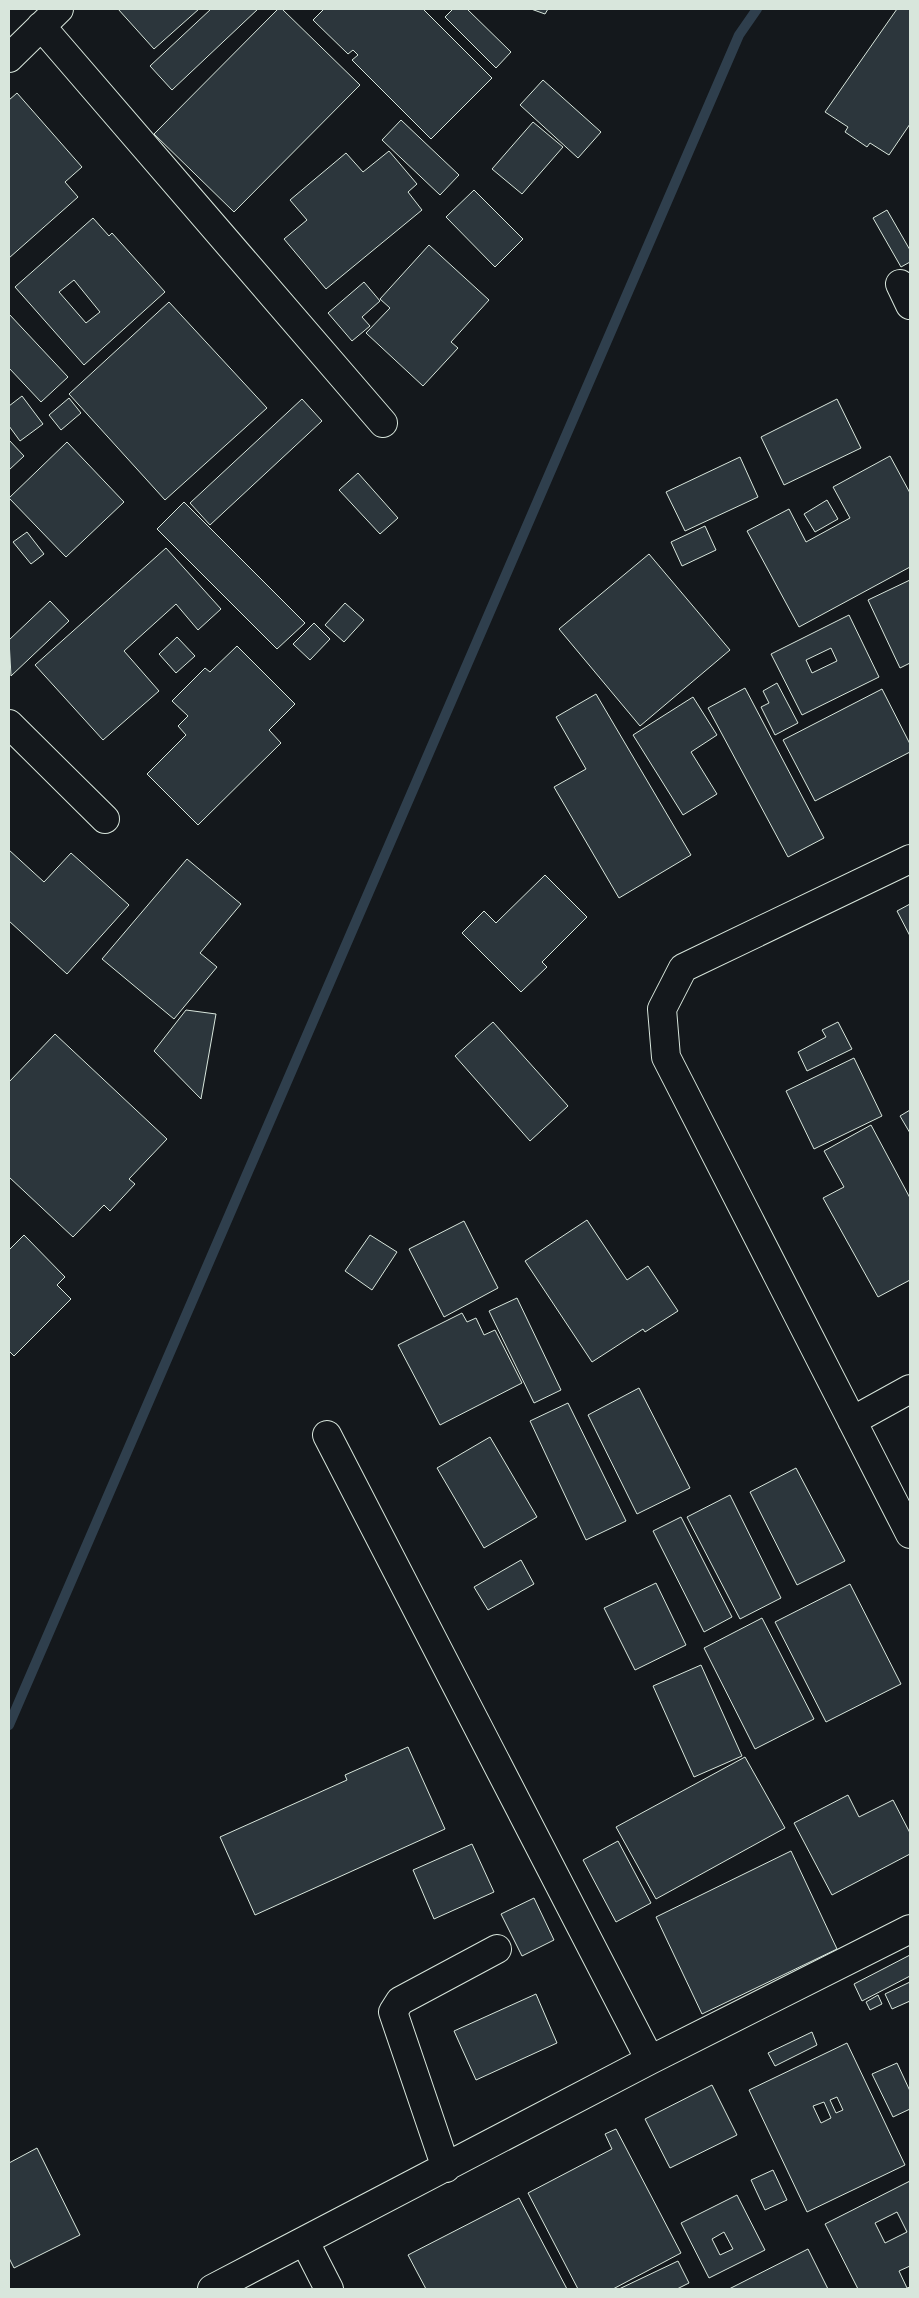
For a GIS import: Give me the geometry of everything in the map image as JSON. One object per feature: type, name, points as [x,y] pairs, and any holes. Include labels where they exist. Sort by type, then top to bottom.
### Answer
[{"type":"street","points":[[9,58],[50,18],[383,423]]},
{"type":"street","points":[[9,724],[105,819]]},
{"type":"street","points":[[910,859],[683,968],[662,1009],[666,1057],[910,1534]]},
{"type":"street","points":[[852,1421],[910,1389]]},
{"type":"street","points":[[327,1435],[650,2060]]},
{"type":"street","points":[[212,2289],[650,2060],[910,1929]]},
{"type":"street","points":[[446,2168],[393,2012],[400,2000],[497,1949]]},
{"type":"street","points":[[305,2242],[329,2289]]},
{"type":"building","points":[[118,9],[199,9],[154,49]]},
{"type":"building","points":[[211,9],[258,9],[172,90],[150,66]]},
{"type":"building","points":[[278,9],[282,9],[360,85],[234,212],[154,134]]},
{"type":"building","points":[[324,9],[423,9],[492,78],[431,139],[352,60],[358,55],[353,50],[348,54],[313,20]]},
{"type":"building","points":[[453,9],[467,9],[511,52],[496,68],[445,17]]},
{"type":"building","points":[[531,9],[548,9],[545,14]]},
{"type":"building","points":[[897,9],[910,9],[910,124],[889,155],[870,143],[867,147],[845,132],[848,127],[825,112]]},
{"type":"building","points":[[543,80],[601,132],[578,158],[520,105]]},
{"type":"building","points":[[17,93],[82,167],[65,182],[78,197],[9,258],[9,100]]},
{"type":"building","points":[[401,120],[459,175],[440,195],[382,140]]},
{"type":"building","points":[[533,122],[563,147],[522,194],[492,169]]},
{"type":"building","points":[[389,151],[417,184],[408,192],[422,210],[326,289],[284,239],[307,220],[290,200],[346,153],[363,172]]},
{"type":"building","points":[[474,190],[523,239],[495,267],[446,217]]},
{"type":"building","points":[[887,210],[910,250],[910,262],[901,267],[873,218]]},
{"type":"building","points":[[93,218],[109,236],[112,233],[165,292],[84,365],[15,287]],"holes":[[[74,280],[100,312],[86,323],[59,292]]]},
{"type":"building","points":[[429,245],[489,300],[451,342],[458,348],[423,386],[366,333],[390,308],[380,299]]},
{"type":"building","points":[[364,282],[380,301],[362,317],[370,326],[352,341],[328,313]]},
{"type":"building","points":[[169,302],[267,408],[165,500],[69,394]]},
{"type":"building","points":[[9,314],[68,377],[41,402],[9,368]]},
{"type":"building","points":[[22,396],[43,424],[20,441],[9,426],[9,406]]},
{"type":"building","points":[[69,398],[81,413],[61,430],[49,415]]},
{"type":"building","points":[[302,399],[322,421],[210,525],[190,503]]},
{"type":"building","points":[[837,399],[861,448],[784,485],[761,437]]},
{"type":"building","points":[[9,440],[24,456],[9,470]]},
{"type":"building","points":[[67,442],[124,502],[66,557],[9,498]]},
{"type":"building","points":[[890,456],[910,493],[910,567],[799,627],[747,531],[789,509],[806,542],[850,518],[833,487]]},
{"type":"building","points":[[740,457],[758,497],[685,531],[666,492]]},
{"type":"building","points":[[358,473],[398,518],[380,534],[339,490]]},
{"type":"building","points":[[827,500],[838,519],[815,532],[804,514]]},
{"type":"building","points":[[184,502],[305,623],[277,649],[157,529]]},
{"type":"building","points":[[705,526],[716,550],[682,566],[671,542]]},
{"type":"building","points":[[27,532],[44,554],[31,564],[13,542]]},
{"type":"building","points":[[166,548],[221,609],[198,630],[176,604],[124,651],[159,691],[103,740],[35,665]]},
{"type":"building","points":[[649,554],[730,650],[640,726],[559,629]]},
{"type":"building","points":[[910,580],[910,663],[900,668],[868,600]]},
{"type":"building","points":[[50,601],[69,621],[11,676],[9,640]]},
{"type":"building","points":[[345,603],[364,620],[344,642],[325,625]]},
{"type":"building","points":[[849,615],[879,677],[802,715],[771,654]],"holes":[[[831,648],[837,661],[812,673],[806,660]]]},
{"type":"building","points":[[314,623],[330,639],[310,660],[293,644]]},
{"type":"building","points":[[177,637],[195,656],[176,673],[159,654]]},
{"type":"building","points":[[237,646],[295,704],[269,730],[281,743],[198,825],[147,774],[186,735],[178,726],[188,716],[172,701],[205,668],[210,672]]},
{"type":"building","points":[[777,683],[798,723],[775,735],[761,707],[769,703],[763,691]]},
{"type":"building","points":[[745,688],[824,838],[788,857],[708,708]]},
{"type":"building","points":[[882,689],[910,744],[910,752],[815,801],[783,740]]},
{"type":"building","points":[[596,694],[691,855],[619,898],[554,787],[586,769],[556,717]]},
{"type":"building","points":[[693,697],[717,735],[691,752],[717,794],[683,815],[633,735]]},
{"type":"building","points":[[9,850],[44,882],[71,853],[129,905],[67,974],[9,921]]},
{"type":"building","points":[[187,859],[241,904],[200,953],[217,967],[174,1019],[102,959]]},
{"type":"building","points":[[545,875],[587,917],[542,962],[547,967],[521,992],[462,933],[484,911],[496,923]]},
{"type":"building","points":[[910,904],[910,936],[897,911]]},
{"type":"building","points":[[186,1010],[216,1014],[201,1099],[154,1051]]},
{"type":"building","points":[[493,1022],[568,1106],[530,1141],[455,1056]]},
{"type":"building","points":[[838,1022],[852,1049],[807,1071],[798,1052],[826,1037],[822,1030]]},
{"type":"building","points":[[55,1034],[167,1139],[129,1179],[135,1184],[110,1211],[104,1205],[73,1237],[9,1177],[9,1082]]},
{"type":"building","points":[[854,1058],[882,1116],[814,1149],[786,1091]]},
{"type":"building","points":[[910,1110],[910,1133],[900,1116]]},
{"type":"building","points":[[871,1125],[910,1198],[910,1280],[878,1297],[823,1198],[844,1187],[824,1151]]},
{"type":"building","points":[[587,1220],[627,1280],[648,1266],[678,1311],[645,1332],[643,1329],[592,1362],[525,1261]]},
{"type":"building","points":[[464,1221],[498,1288],[444,1317],[409,1249]]},
{"type":"building","points":[[24,1235],[65,1277],[57,1285],[71,1299],[14,1356],[9,1351],[9,1250]]},
{"type":"building","points":[[370,1235],[397,1252],[372,1290],[345,1271]]},
{"type":"building","points":[[517,1298],[561,1390],[534,1403],[489,1311]]},
{"type":"building","points":[[462,1313],[467,1322],[476,1318],[484,1335],[495,1330],[522,1383],[440,1425],[398,1345]]},
{"type":"building","points":[[639,1388],[690,1488],[637,1514],[588,1415]]},
{"type":"building","points":[[568,1403],[626,1521],[586,1540],[530,1421]]},
{"type":"building","points":[[490,1437],[537,1517],[484,1548],[437,1468]]},
{"type":"building","points":[[796,1468],[845,1561],[797,1585],[750,1492]]},
{"type":"building","points":[[730,1495],[781,1598],[740,1619],[687,1517]]},
{"type":"building","points":[[681,1517],[732,1617],[704,1632],[653,1531]]},
{"type":"building","points":[[521,1560],[534,1584],[488,1610],[474,1587]]},
{"type":"building","points":[[656,1583],[686,1645],[635,1670],[604,1608]]},
{"type":"building","points":[[850,1584],[901,1684],[826,1722],[775,1622]]},
{"type":"building","points":[[762,1618],[814,1719],[755,1749],[704,1648]]},
{"type":"building","points":[[701,1665],[742,1756],[694,1777],[653,1686]]},
{"type":"building","points":[[408,1747],[445,1829],[255,1915],[220,1837],[347,1780],[345,1775]]},
{"type":"building","points":[[745,1757],[785,1828],[656,1899],[616,1827]]},
{"type":"building","points":[[848,1795],[859,1817],[893,1800],[910,1833],[910,1854],[832,1895],[794,1823]]},
{"type":"building","points":[[618,1841],[651,1903],[616,1922],[583,1860]]},
{"type":"building","points":[[472,1844],[494,1892],[434,1919],[413,1870]]},
{"type":"building","points":[[791,1851],[837,1949],[702,2014],[656,1917]]},
{"type":"building","points":[[534,1898],[554,1940],[522,1956],[501,1914]]},
{"type":"building","points":[[910,1955],[910,1976],[862,2001],[854,1984]]},
{"type":"building","points":[[910,1982],[910,2001],[892,2009],[885,1994]]},
{"type":"building","points":[[536,1994],[557,2043],[476,2080],[454,2031]]},
{"type":"building","points":[[878,1995],[882,2004],[870,2010],[866,2002]]},
{"type":"building","points":[[812,2032],[817,2045],[775,2066],[768,2053]]},
{"type":"building","points":[[847,2043],[905,2165],[807,2212],[749,2090]],"holes":[[[837,2097],[843,2110],[836,2113],[830,2100]],[[824,2102],[831,2118],[821,2123],[813,2106]]]},
{"type":"building","points":[[897,2063],[910,2091],[910,2109],[893,2117],[872,2074]]},
{"type":"building","points":[[712,2085],[737,2135],[670,2168],[645,2119]]},
{"type":"building","points":[[616,2129],[681,2253],[613,2289],[578,2289],[528,2193],[612,2149],[605,2134]]},
{"type":"building","points":[[37,2148],[80,2235],[14,2268],[9,2258],[9,2163]]},
{"type":"building","points":[[773,2170],[787,2200],[765,2210],[751,2180]]},
{"type":"building","points":[[910,2181],[910,2266],[899,2271],[907,2288],[910,2287],[910,2289],[858,2289],[825,2224]],"holes":[[[897,2212],[907,2232],[885,2243],[875,2223]]]},
{"type":"building","points":[[737,2195],[765,2250],[709,2278],[681,2223]],"holes":[[[724,2232],[733,2249],[720,2255],[712,2239]]]},
{"type":"building","points":[[519,2198],[567,2289],[426,2289],[408,2255]]},
{"type":"building","points":[[808,2249],[828,2289],[729,2289]]},
{"type":"building","points":[[678,2261],[689,2283],[677,2289],[619,2289]]},
{"type":"waterway","points":[[9,1725],[739,35],[757,9]]}]
